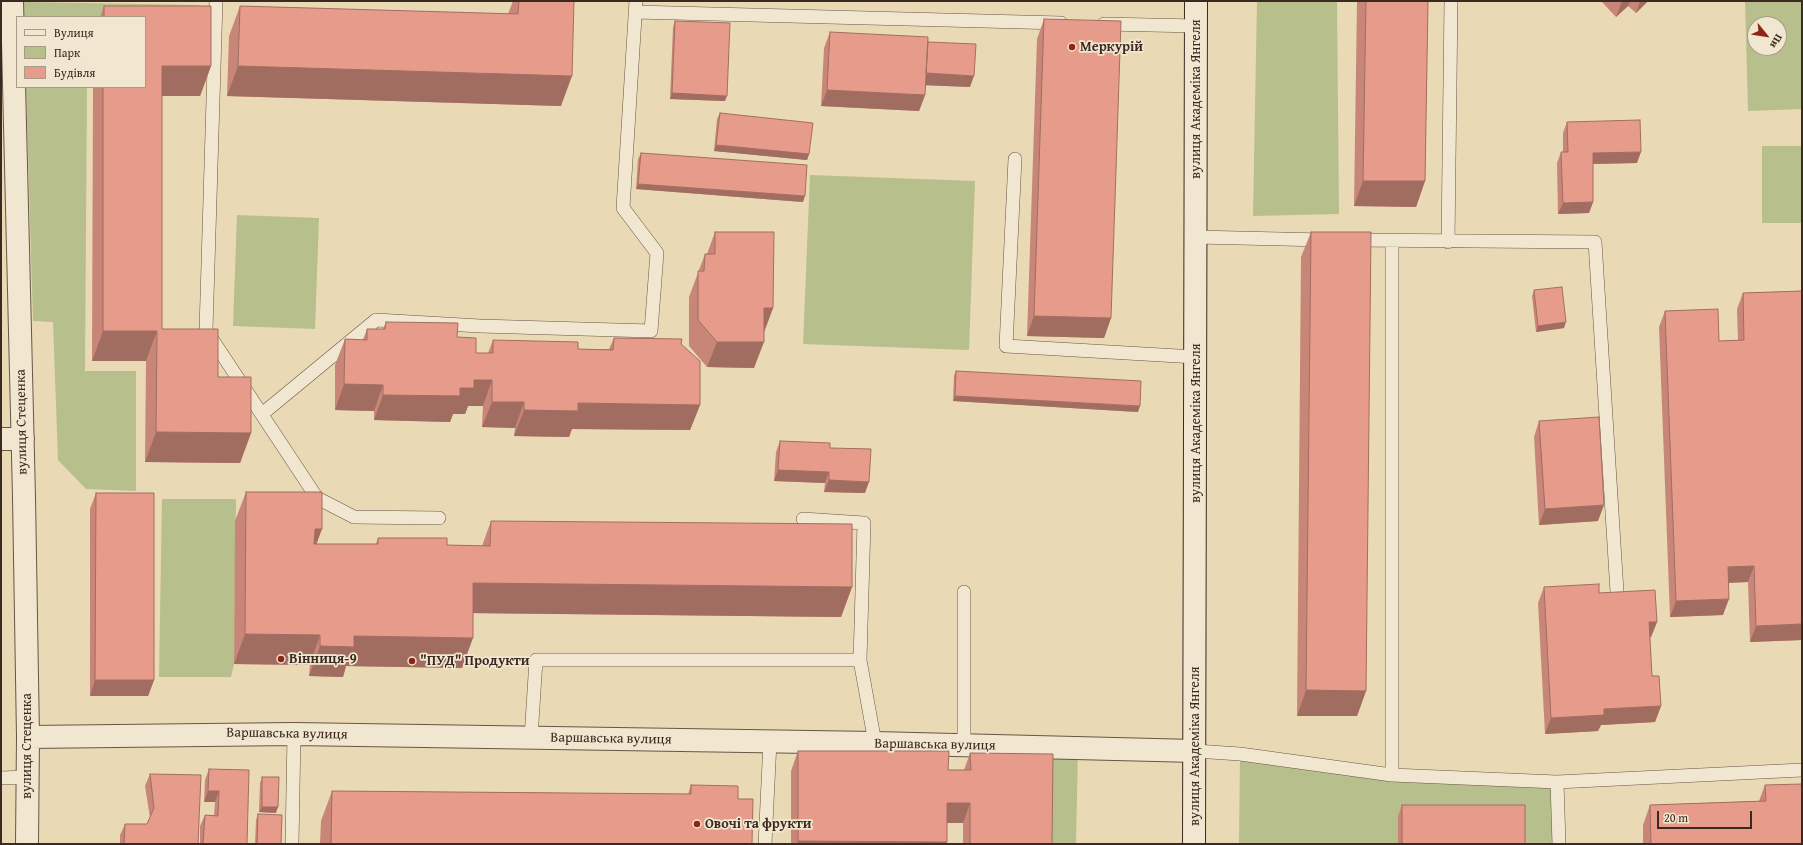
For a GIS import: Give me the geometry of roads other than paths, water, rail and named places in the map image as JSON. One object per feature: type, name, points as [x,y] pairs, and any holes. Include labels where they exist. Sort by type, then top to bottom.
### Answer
[{"type":"street","name":"вулиця Стеценка","points":[[12,1],[23,439],[28,737],[27,844]]},
{"type":"street","name":"вулиця Академіка Янгеля","points":[[1194,844],[1196,1]]},
{"type":"street","points":[[1,439],[23,439]]},
{"type":"street","name":"Варшавська вулиця","points":[[28,737],[294,734],[875,743],[1195,751]]},
{"type":"lane","points":[[216,1],[206,330],[318,498],[354,517],[440,518]]},
{"type":"lane","points":[[1448,242],[1451,1]]},
{"type":"lane","points":[[262,414],[376,320],[480,326],[652,331],[657,253],[623,208],[636,6],[1072,23]]},
{"type":"lane","points":[[1088,23],[1196,26]]},
{"type":"lane","points":[[1015,159],[1006,346],[1196,357]]},
{"type":"lane","points":[[1196,237],[1448,242],[1595,242],[1617,592]]},
{"type":"lane","points":[[1392,241],[1392,775]]},
{"type":"lane","points":[[802,519],[864,523],[860,660],[875,743]]},
{"type":"lane","points":[[964,592],[964,745]]},
{"type":"lane","points":[[531,738],[536,660],[860,660]]},
{"type":"lane","points":[[292,844],[294,734]]},
{"type":"lane","points":[[765,844],[770,742]]},
{"type":"lane","points":[[1195,751],[1240,754],[1392,775],[1557,782],[1802,770]]},
{"type":"lane","points":[[1,778],[27,777]]},
{"type":"lane","points":[[1557,782],[1559,844]]},
{"type":"place","name":"Меркурій","points":[[1072,47]]},
{"type":"place","name":"Вінниця-9","points":[[281,659]]},
{"type":"place","name":"\"ПУД\" Продукти","points":[[412,661]]},
{"type":"place","name":"Овочі та фрукти","points":[[697,824]]}]
